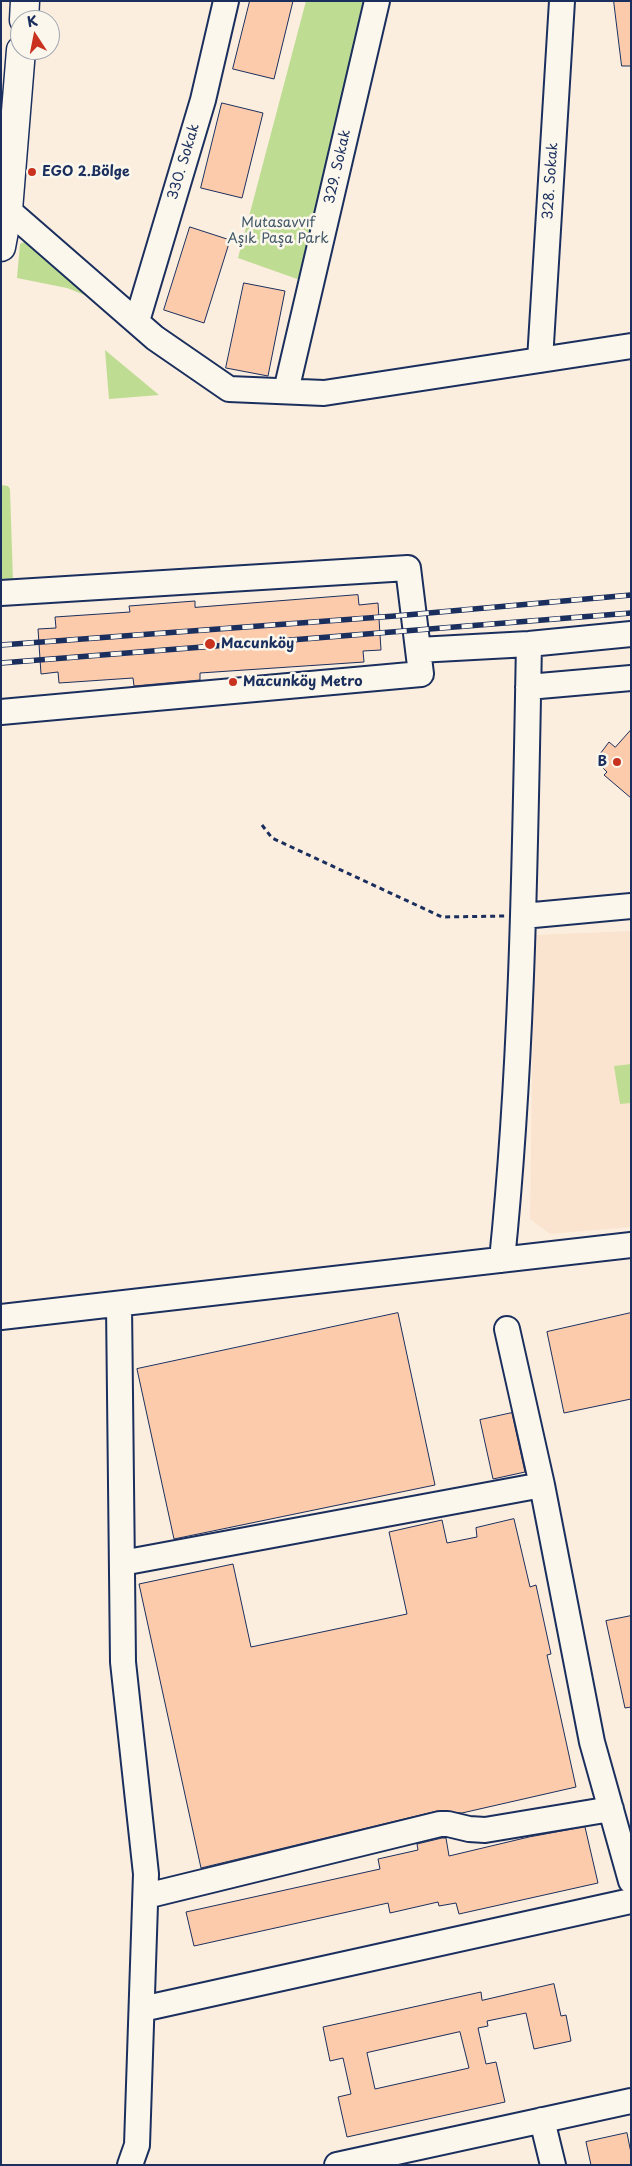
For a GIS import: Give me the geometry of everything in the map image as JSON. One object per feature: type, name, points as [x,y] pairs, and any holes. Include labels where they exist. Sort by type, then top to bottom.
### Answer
[{"type":"main road","points":[[1,247],[8,210],[20,60]]},
{"type":"street","name":"330. Sokak","points":[[137,322],[203,100],[226,1]]},
{"type":"street","name":"329. Sokak","points":[[286,391],[377,1]]},
{"type":"street","name":"328. Sokak","points":[[540,360],[562,1]]},
{"type":"street","points":[[8,210],[155,338],[229,389],[324,393],[631,346]]},
{"type":"street","points":[[1,593],[408,568],[421,674],[1,712]]},
{"type":"street","points":[[418,650],[529,644],[631,634]]},
{"type":"street","points":[[502,1260],[512,1160],[523,916],[529,644]]},
{"type":"street","points":[[528,687],[631,678]]},
{"type":"street","points":[[523,916],[631,906]]},
{"type":"street","points":[[1,1317],[119,1305],[631,1244]]},
{"type":"street","points":[[119,1305],[123,1662],[146,1874],[137,2145],[130,2165]]},
{"type":"street","points":[[507,1329],[542,1485],[592,1742],[631,1881]]},
{"type":"street","points":[[122,1563],[542,1485]]},
{"type":"street","points":[[146,1896],[440,1824],[485,1830],[611,1809]]},
{"type":"street","points":[[142,2008],[631,1901]]},
{"type":"street","points":[[337,2165],[631,2101]]},
{"type":"street","points":[[542,2120],[553,2165]]},
{"type":"path","points":[[262,824],[272,838],[442,918],[523,916]]},
{"type":"shaded area","points":[[631,931],[631,1227],[550,1234],[530,1219],[534,935]]},
{"type":"green space","name":"Mutasavvıf Aşık Paşa Park","points":[[306,1],[364,1],[300,280],[238,258]]},
{"type":"green space","points":[[30,242],[97,300],[67,288],[17,278],[20,244]]},
{"type":"green space","points":[[105,350],[159,395],[109,399]]},
{"type":"green space","points":[[1,485],[8,486],[10,489],[13,582],[1,583]]},
{"type":"green space","points":[[631,1064],[631,1103],[620,1104],[614,1066]]},
{"type":"building","points":[[250,1],[293,1],[274,79],[233,69]]},
{"type":"building","points":[[614,1],[631,1],[631,66],[622,66]]},
{"type":"building","points":[[222,103],[263,113],[242,198],[201,188]]},
{"type":"building","points":[[190,227],[230,240],[204,323],[164,310]]},
{"type":"building","points":[[244,283],[285,291],[268,376],[226,368]]},
{"type":"building","points":[[358,595],[359,605],[378,603],[381,650],[363,651],[364,662],[200,673],[200,680],[134,686],[133,678],[59,683],[58,672],[41,674],[38,629],[56,628],[55,617],[130,612],[129,606],[195,601],[195,607]]},
{"type":"building","name":"B","points":[[631,730],[631,798],[604,775],[607,772],[601,766],[607,758],[600,754],[609,742],[615,747]]},
{"type":"building","points":[[398,1313],[435,1485],[174,1539],[137,1369]]},
{"type":"building","points":[[631,1313],[631,1399],[564,1413],[547,1332]]},
{"type":"building","points":[[512,1413],[525,1472],[493,1479],[480,1420]]},
{"type":"building","points":[[514,1519],[530,1587],[536,1585],[551,1654],[547,1655],[576,1787],[462,1813],[437,1811],[201,1868],[139,1584],[233,1564],[251,1647],[407,1614],[389,1532],[442,1520],[447,1543],[477,1537],[476,1528]]},
{"type":"building","points":[[631,1616],[631,1707],[625,1708],[606,1621]]},
{"type":"building","points":[[585,1827],[598,1883],[459,1914],[456,1903],[439,1906],[438,1902],[390,1913],[388,1903],[194,1946],[186,1912],[380,1869],[378,1859],[418,1850],[417,1844],[442,1838],[446,1838],[449,1856],[529,1837]]},
{"type":"building","points":[[554,1984],[561,2016],[566,2015],[571,2041],[534,2049],[526,2013],[487,2021],[488,2026],[478,2028],[486,2064],[496,2062],[505,2102],[347,2137],[338,2097],[351,2094],[343,2058],[330,2061],[323,2027],[481,1992],[482,2000]],"holes":[[[460,2032],[469,2068],[375,2089],[367,2053]]]},
{"type":"building","points":[[627,2133],[631,2165],[591,2165],[586,2142]]},
{"type":"railway","points":[[1,645],[395,616],[631,595]]},
{"type":"railway","points":[[1,663],[631,613]]},
{"type":"place","name":"EGO 2.Bölge","points":[[32,172]]},
{"type":"place","name":"Macunköy","points":[[210,644]]},
{"type":"place","name":"Macunköy Metro","points":[[233,682]]},
{"type":"place","name":"B","points":[[617,762]]}]
